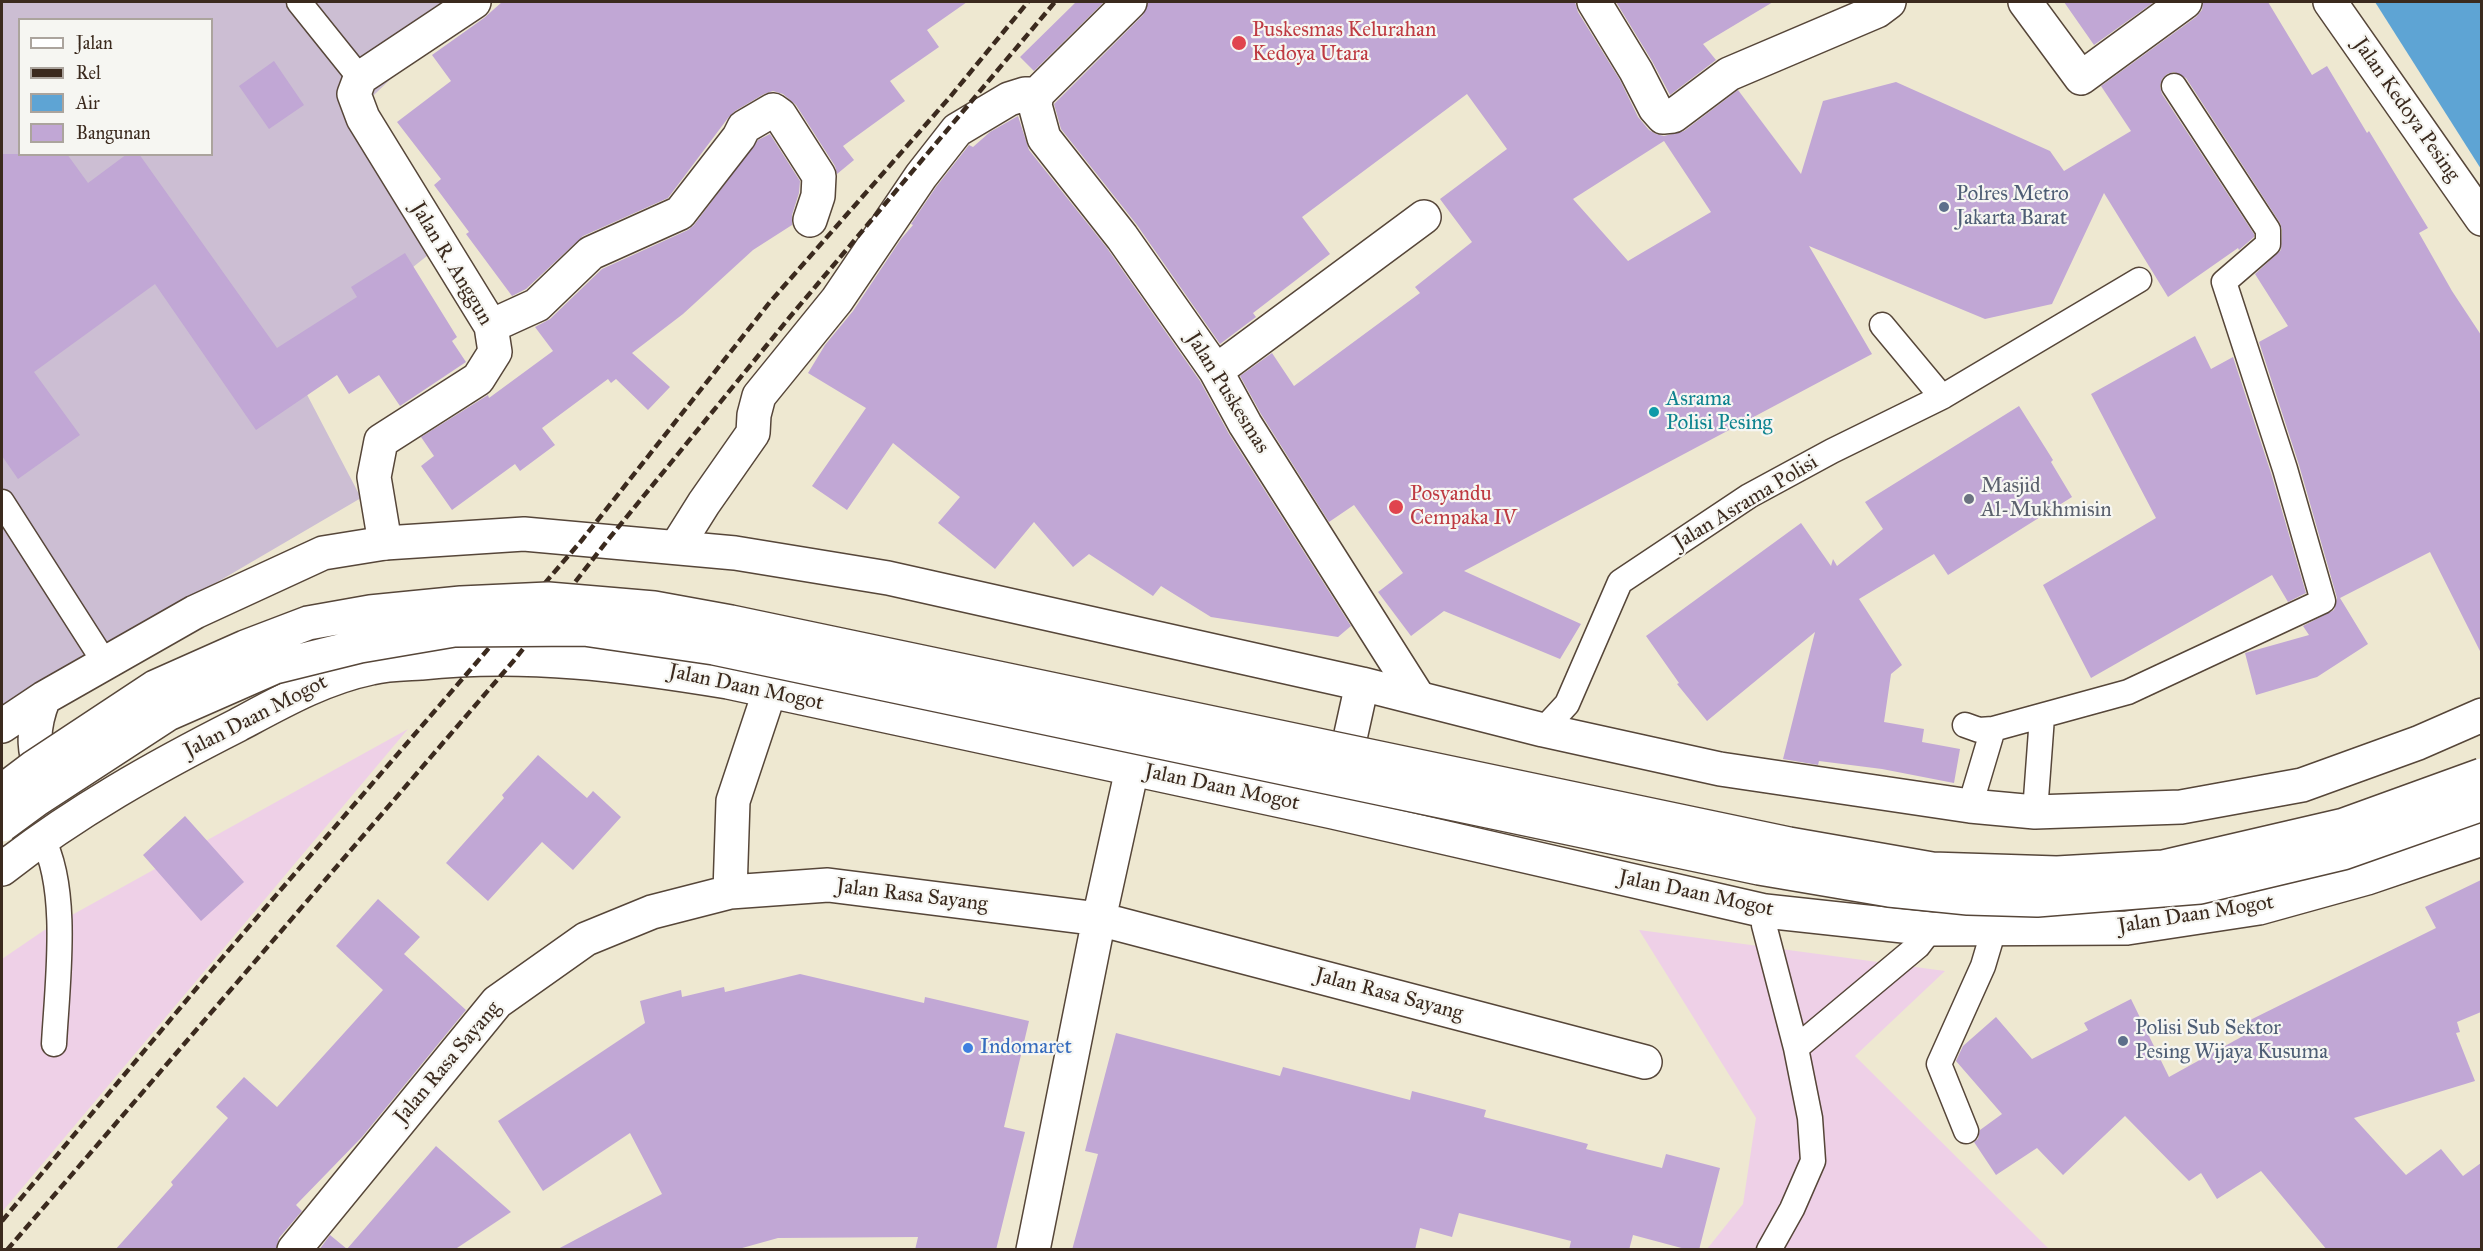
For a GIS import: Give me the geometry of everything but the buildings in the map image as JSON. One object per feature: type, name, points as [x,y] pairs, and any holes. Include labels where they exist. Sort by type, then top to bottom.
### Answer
[{"type":"main road","points":[[360,78],[474,2]]},
{"type":"main road","points":[[677,546],[753,433],[754,415],[759,396],[837,300],[921,176],[957,130],[1010,99],[1025,94],[1037,94],[1130,2]]},
{"type":"main road","points":[[1594,2],[1636,71],[1655,108],[1663,117],[1673,116],[1729,74],[1877,10],[1889,2]]},
{"type":"main road","points":[[2025,2],[2081,78],[2185,2]]},
{"type":"main road","name":"Jalan Kedoya Pesing","points":[[2330,2],[2481,219]]},
{"type":"main road","name":"Jalan R. Anggun","points":[[360,78],[354,94],[363,118],[491,326],[495,352],[478,379],[381,441],[374,477],[385,543]]},
{"type":"main road","name":"Jalan Puskesmas","points":[[1037,94],[1035,105],[1044,138],[1122,237],[1216,371],[1245,424],[1418,697]]},
{"type":"main road","points":[[491,326],[537,305],[591,253],[685,209],[739,138],[744,127],[773,110],[780,115],[819,176],[818,196],[810,220]]},
{"type":"main road","points":[[1216,371],[1424,217]]},
{"type":"main road","points":[[2,726],[44,698],[195,612],[323,553],[385,543],[524,534],[735,552],[888,578],[1362,684],[1543,730],[1720,770],[1970,806],[2035,812],[2181,807],[2302,785],[2418,743],[2481,715]]},
{"type":"main road","points":[[2,791],[34,767],[155,687],[244,647],[308,623],[370,612],[461,603],[548,599],[654,608],[731,622],[1789,844],[1932,869],[2057,873],[2163,867],[2344,825],[2481,775]]},
{"type":"main road","name":"Jalan Daan Mogot","points":[[2,825],[36,800],[168,714],[275,667],[360,646],[453,630],[584,629],[714,648],[1759,868],[1889,890],[1968,898],[2037,900],[2200,887],[2343,853],[2481,804]]},
{"type":"main road","name":"Jalan Daan Mogot","points":[[2,869],[85,809],[143,774],[332,678],[373,667],[459,659],[576,661],[643,668],[728,682],[769,693],[1334,812],[1765,911],[1931,929],[2127,928],[2259,908],[2367,878],[2481,838]]},
{"type":"main road","points":[[1334,812],[1362,684]]},
{"type":"main road","points":[[730,892],[733,801],[769,693]]},
{"type":"main road","points":[[44,698],[36,718],[34,741],[39,763],[50,783],[65,798],[85,809]]},
{"type":"main road","points":[[1033,1250],[1099,919],[1132,769]]},
{"type":"main road","name":"Jalan Rasa Sayang","points":[[294,1250],[497,1002],[586,939],[652,912],[730,892],[828,885],[1099,919],[1645,1062]]},
{"type":"lane","points":[[299,2],[360,78]]},
{"type":"lane","points":[[1965,725],[1979,730],[1993,729],[2128,692],[2324,601],[2285,469],[2224,282],[2268,244],[2268,230],[2174,86]]},
{"type":"lane","name":"Jalan Asrama Polisi","points":[[1543,730],[1567,704],[1620,582],[1749,496],[1832,451],[1942,397],[2139,280]]},
{"type":"lane","points":[[1882,325],[1942,397]]},
{"type":"lane","points":[[2,502],[105,663]]},
{"type":"lane","points":[[2035,812],[2042,717]]},
{"type":"lane","points":[[1970,806],[1993,729]]},
{"type":"lane","points":[[42,838],[50,853],[57,889],[59,951],[54,1044]]},
{"type":"lane","points":[[1765,911],[1764,925],[1796,1048],[1810,1119],[1813,1161],[1792,1209],[1769,1250]]},
{"type":"lane","points":[[1796,1048],[1918,946],[1931,929]]},
{"type":"lane","points":[[1966,1131],[1940,1064],[1983,966],[1994,929]]},
{"type":"shaded area","points":[[2,2],[471,2],[353,115],[442,244],[291,364],[361,498],[2,708]]},
{"type":"shaded area","points":[[408,729],[2,1212],[2,959],[43,931]]},
{"type":"shaded area","points":[[1639,930],[1945,971],[1855,1056],[2049,1249],[1707,1249],[1743,1204],[1756,1118]]},
{"type":"water","points":[[2375,2],[2481,2],[2481,169]]},
{"type":"railway","points":[[2,1221],[216,965],[582,540],[770,302],[950,97],[1028,2]]},
{"type":"railway","points":[[7,1250],[516,658],[607,541],[789,318],[1055,2]]},
{"type":"place","name":"Puskesmas Kelurahan Kedoya Utara","points":[[1239,43]]},
{"type":"place","name":"Polres Metro Jakarta Barat","points":[[1944,207]]},
{"type":"place","name":"Asrama Polisi Pesing","points":[[1654,412]]},
{"type":"place","name":"Masjid Al-Mukhmisin","points":[[1969,499]]},
{"type":"place","name":"Posyandu Cempaka IV","points":[[1396,507]]},
{"type":"place","name":"Polisi Sub Sektor Pesing Wijaya Kusuma","points":[[2123,1041]]},
{"type":"place","name":"Indomaret","points":[[968,1048]]}]
